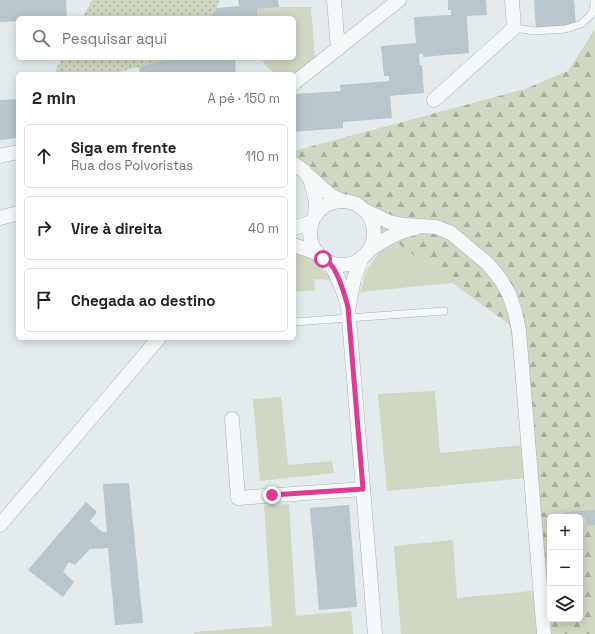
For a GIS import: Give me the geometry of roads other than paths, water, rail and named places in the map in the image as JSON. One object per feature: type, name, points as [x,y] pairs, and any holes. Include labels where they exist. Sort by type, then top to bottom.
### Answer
[{"type":"street","points":[[334,0],[338,48]]},
{"type":"street","points":[[296,81],[400,0]]},
{"type":"street","points":[[434,100],[514,28],[512,0]]},
{"type":"street","points":[[0,156],[16,152]]},
{"type":"street","points":[[296,165],[304,171],[310,179],[316,202],[314,219],[310,230],[312,246],[323,259],[330,263],[338,265],[355,262],[384,240],[404,230],[423,226]]},
{"type":"street","points":[[306,174],[330,195],[342,202]]},
{"type":"street","points":[[296,227],[314,219],[320,210],[327,205],[334,202],[350,202],[389,222],[404,225],[436,227],[451,233],[488,264],[501,280],[509,294],[519,331],[544,634]]},
{"type":"street","points":[[349,313],[354,278],[373,240],[373,229],[370,219],[364,210]]},
{"type":"street","points":[[0,218],[16,214]]},
{"type":"street","points":[[296,245],[317,253]]},
{"type":"street","points":[[330,263],[342,286],[349,313],[375,634]]},
{"type":"street","points":[[0,525],[157,340]]},
{"type":"street","points":[[232,419],[238,498],[363,489]]},
{"type":"lane","points":[[514,28],[535,31],[566,29],[581,24],[591,15],[594,0]]},
{"type":"lane","points":[[296,322],[349,313],[444,311]]}]
